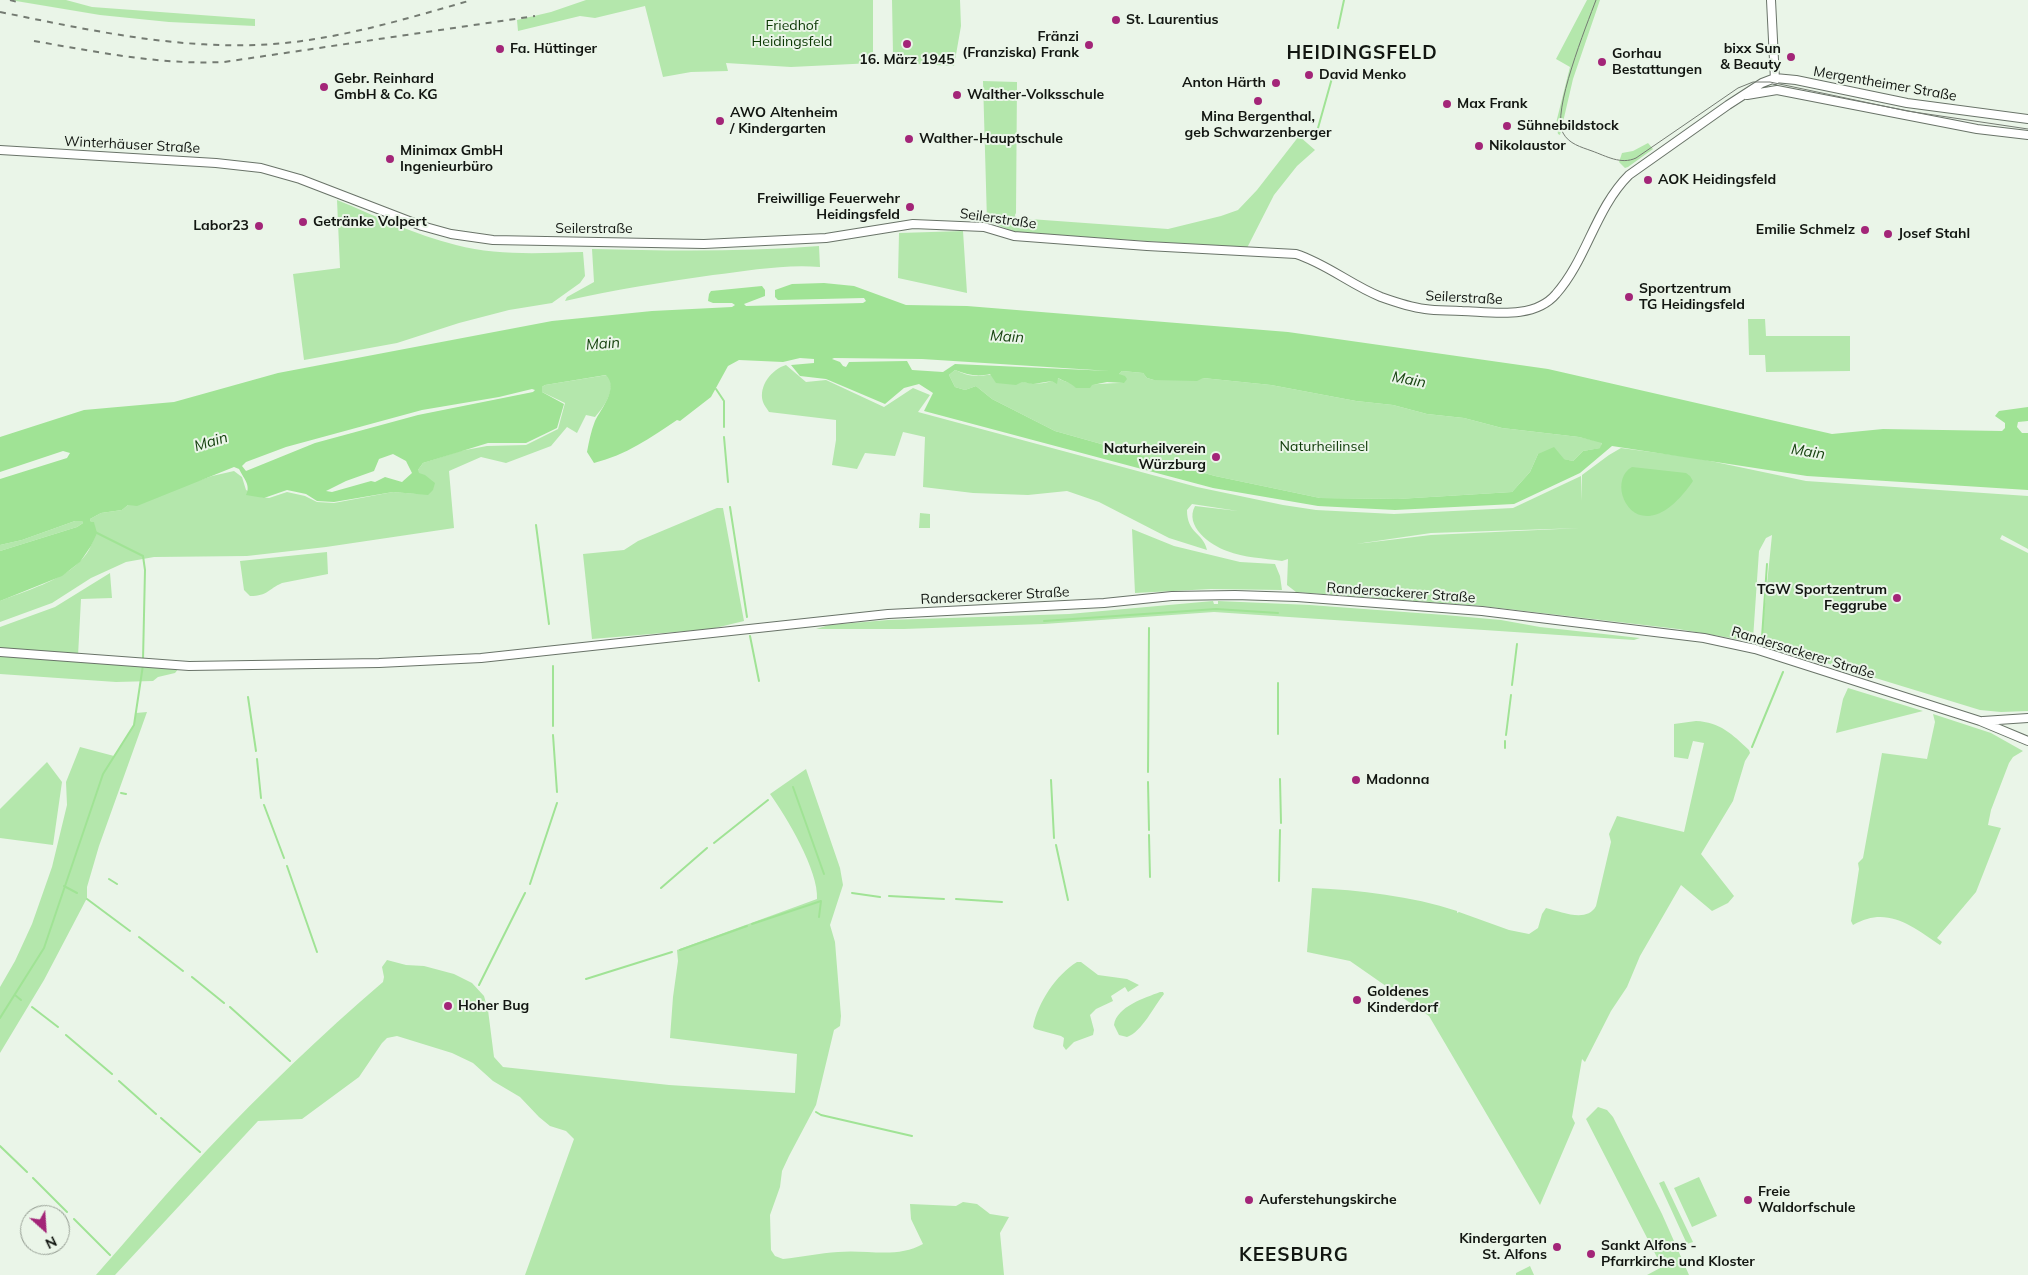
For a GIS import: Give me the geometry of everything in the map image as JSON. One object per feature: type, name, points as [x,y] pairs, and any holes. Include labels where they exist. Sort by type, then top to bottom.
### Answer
[{"type":"main road","points":[[1771,0],[1777,90]]},
{"type":"main road","name":"Mergentheimer Straße","points":[[1628,175],[1742,96],[1762,83],[1775,78],[1796,80],[1907,103],[2028,119]]},
{"type":"main road","name":"Mergentheimer Straße","points":[[1742,96],[1777,90],[1976,129],[2028,135]]},
{"type":"main road","name":"Winterhäuser Straße","points":[[0,150],[216,162],[262,168]]},
{"type":"main road","name":"Seilerstraße","points":[[262,168],[300,179],[422,226],[457,235],[493,240],[704,244],[826,238],[913,224],[966,226],[984,228],[1014,236],[1147,246],[1296,254],[1310,259],[1378,296],[1404,305],[1426,310],[1513,313],[1540,306],[1556,295],[1572,274],[1609,200],[1619,184],[1628,175]]},
{"type":"main road","name":"Randersackerer Straße","points":[[0,652],[146,663],[266,666],[380,663],[481,658],[888,614],[1104,603],[1181,596],[1235,595],[1482,611],[1704,638],[1755,649],[1980,721],[2028,741]]},
{"type":"main road","points":[[1980,721],[2028,718]]},
{"type":"green space","points":[[10,0],[66,0],[92,7],[255,19],[255,26],[169,22],[100,15]]},
{"type":"green space","name":"Friedhof Heidingsfeld","points":[[586,0],[873,0],[873,63],[791,67],[726,63],[728,71],[691,72],[663,77],[645,6],[595,18],[580,16],[518,31],[517,20],[551,12]]},
{"type":"green space","points":[[892,0],[960,0],[961,26],[954,66],[898,63],[893,54]]},
{"type":"green space","points":[[1587,0],[1600,0],[1573,79],[1560,135],[1558,134],[1556,123],[1570,67],[1556,59]]},
{"type":"green space","points":[[983,81],[1017,82],[1016,218],[1168,229],[1238,210],[1257,190],[1299,136],[1315,150],[1297,166],[1274,195],[1247,248],[1015,232],[987,221]]},
{"type":"green space","points":[[1648,143],[1653,149],[1628,167],[1625,168],[1619,162],[1622,153],[1633,151]]},
{"type":"green space","points":[[337,200],[426,236],[472,248],[520,253],[583,252],[585,276],[580,283],[552,303],[509,310],[459,323],[397,343],[304,360],[293,274],[340,268]]},
{"type":"green space","points":[[963,231],[967,293],[898,278],[899,233]]},
{"type":"green space","points":[[819,246],[820,267],[780,267],[713,275],[638,286],[565,301],[567,297],[594,282],[592,249],[706,250]]},
{"type":"green space","points":[[1748,319],[1765,319],[1766,336],[1850,336],[1850,371],[1766,372],[1765,355],[1749,355]]},
{"type":"green space","points":[[786,365],[806,382],[826,380],[884,407],[913,388],[930,395],[918,412],[1197,487],[1316,510],[1394,514],[1513,508],[1581,476],[1581,501],[1582,475],[1621,448],[1696,458],[1806,481],[2028,496],[2028,549],[2002,535],[2000,539],[2028,553],[2028,711],[2001,712],[1980,710],[1761,643],[1772,535],[1766,538],[1759,551],[1753,639],[1748,641],[1678,629],[1482,606],[1296,592],[1287,585],[1288,559],[1282,561],[1254,558],[1227,551],[1213,544],[1200,534],[1193,521],[1195,506],[1238,511],[1192,504],[1187,510],[1192,528],[1205,544],[1207,550],[1169,538],[1099,502],[1067,491],[1028,495],[973,493],[923,487],[925,437],[903,432],[895,456],[865,453],[857,469],[832,465],[836,440],[836,420],[769,412],[764,404],[762,396],[764,384],[771,374]],"holes":[[[1581,528],[1431,535],[1356,544],[1431,533]]]},
{"type":"green space","name":"Naturheilinsel","points":[[955,370],[977,376],[991,375],[1034,383],[1042,383],[1058,378],[1081,384],[1124,383],[1119,374],[1122,371],[1143,373],[1147,378],[1154,380],[1203,378],[1271,385],[1356,401],[1393,405],[1427,414],[1464,418],[1502,428],[1579,437],[1602,442],[1601,448],[1583,451],[1573,461],[1538,454],[1530,472],[1512,492],[1398,499],[1320,498],[1215,476],[1055,431],[992,399],[976,386],[965,390],[955,387],[949,375]]},
{"type":"green space","points":[[607,375],[611,385],[606,402],[595,417],[586,415],[577,433],[567,427],[551,446],[506,463],[481,457],[449,471],[454,528],[326,547],[247,556],[154,557],[126,562],[91,578],[52,603],[0,622],[0,601],[47,583],[76,565],[87,553],[93,540],[94,523],[90,519],[101,513],[122,510],[128,505],[212,476],[234,471],[242,477],[246,490],[260,497],[269,498],[287,492],[305,496],[317,502],[334,503],[393,492],[418,494],[418,470],[423,463],[460,451],[487,446],[526,445],[558,429],[565,403],[542,392],[542,387],[545,385]]},
{"type":"green space","points":[[717,508],[723,508],[744,621],[711,629],[592,639],[583,554],[624,550],[638,541]]},
{"type":"green space","points":[[920,513],[930,514],[930,528],[919,528]]},
{"type":"green space","points":[[75,521],[82,521],[83,523],[77,527],[0,551],[0,545],[22,540]]},
{"type":"green space","points":[[1132,529],[1174,546],[1240,562],[1275,564],[1280,576],[1282,590],[1211,589],[1135,593]]},
{"type":"green space","points":[[327,552],[328,574],[282,583],[261,595],[250,596],[244,590],[240,561]]},
{"type":"green space","points":[[110,573],[112,598],[81,599],[78,656],[0,649],[0,627],[55,607]]},
{"type":"green space","points":[[1213,601],[1214,604],[1218,604],[1218,601],[1310,605],[1445,615],[1501,620],[1540,627],[1640,638],[1634,640],[1214,612],[1044,624],[904,629],[816,629],[829,625],[888,620],[1069,614]]},
{"type":"green space","points":[[0,655],[179,668],[175,673],[158,677],[153,681],[116,682],[0,674]]},
{"type":"green space","points":[[1848,688],[1923,711],[1836,733],[1843,699]]},
{"type":"green space","points":[[147,712],[99,846],[87,887],[87,898],[44,980],[0,1053],[0,987],[15,961],[32,924],[52,867],[67,805],[66,782],[80,747],[114,756],[134,725],[136,713]]},
{"type":"green space","points":[[1933,714],[1991,733],[2023,751],[2013,757],[2009,763],[1991,810],[1988,825],[2001,828],[1976,892],[1937,938],[1942,942],[1940,945],[1899,920],[1877,917],[1865,919],[1853,925],[1851,921],[1859,869],[1858,863],[1863,858],[1882,753],[1927,759],[1935,722]]},
{"type":"green space","points":[[1696,721],[1719,726],[1743,744],[1750,753],[1745,761],[1733,801],[1701,854],[1734,896],[1728,903],[1712,911],[1681,885],[1640,956],[1627,987],[1611,1011],[1585,1062],[1582,1059],[1572,1117],[1575,1123],[1540,1205],[1429,1016],[1350,961],[1307,952],[1312,888],[1367,892],[1422,901],[1457,911],[1457,913],[1459,912],[1509,930],[1529,934],[1538,928],[1546,908],[1566,914],[1587,914],[1596,906],[1611,842],[1609,834],[1617,816],[1684,832],[1704,743],[1693,741],[1688,759],[1674,757],[1674,724]]},
{"type":"green space","points":[[47,762],[62,782],[53,845],[0,838],[0,809]]},
{"type":"green space","points":[[806,769],[840,868],[843,885],[830,925],[835,942],[841,1016],[840,1026],[834,1030],[816,1105],[782,1171],[780,1187],[770,1215],[771,1250],[775,1256],[783,1259],[849,1251],[881,1253],[913,1249],[923,1244],[911,1219],[910,1204],[956,1206],[963,1202],[977,1204],[990,1214],[1009,1217],[1000,1233],[1004,1275],[525,1275],[574,1139],[566,1131],[550,1126],[520,1097],[493,1081],[473,1063],[452,1053],[397,1036],[387,1038],[382,1043],[359,1077],[302,1119],[258,1121],[115,1275],[96,1275],[179,1180],[228,1128],[315,1043],[383,982],[382,967],[387,960],[406,965],[424,966],[454,974],[472,983],[484,996],[488,1010],[494,1057],[503,1067],[669,1085],[795,1093],[797,1054],[670,1038],[678,961],[677,950],[817,899],[813,874],[807,859],[770,794]]},
{"type":"green space","points":[[1077,962],[1081,962],[1098,975],[1127,979],[1139,985],[1128,992],[1125,987],[1111,996],[1113,1001],[1096,1009],[1090,1015],[1094,1030],[1093,1035],[1074,1042],[1066,1050],[1063,1046],[1064,1038],[1033,1027],[1039,1008],[1049,990],[1062,974]]},
{"type":"green space","points":[[1160,992],[1164,994],[1138,1030],[1127,1037],[1119,1035],[1114,1025],[1120,1013],[1132,1004]]},
{"type":"green space","points":[[1598,1107],[1607,1110],[1613,1117],[1662,1214],[1689,1275],[1647,1275],[1662,1267],[1586,1119]]},
{"type":"green space","points":[[1699,1177],[1717,1216],[1692,1227],[1674,1188]]},
{"type":"green space","points":[[1664,1181],[1693,1242],[1687,1244],[1659,1183]]},
{"type":"green space","points":[[1530,1266],[1534,1275],[1516,1275],[1516,1273]]},
{"type":"water","name":"Main","points":[[824,283],[854,286],[906,305],[967,306],[1288,332],[1548,369],[1832,434],[1883,429],[2002,431],[2005,428],[2005,423],[1995,416],[1999,411],[2028,407],[2028,421],[2018,422],[2017,427],[2022,433],[2028,433],[2028,490],[1807,476],[1612,446],[1580,473],[1514,504],[1395,510],[1318,506],[1213,488],[924,411],[933,393],[919,384],[904,388],[885,404],[826,379],[800,376],[791,365],[814,363],[814,359],[800,358],[783,362],[739,360],[728,366],[711,397],[680,421],[677,420],[627,451],[594,463],[587,452],[595,421],[605,405],[610,392],[610,380],[606,375],[542,387],[542,392],[564,404],[557,428],[526,443],[488,443],[423,463],[418,470],[419,473],[435,483],[433,490],[428,495],[393,492],[334,502],[317,501],[306,494],[287,490],[264,498],[246,495],[248,488],[246,482],[239,469],[234,467],[137,506],[128,505],[122,510],[101,513],[90,519],[91,522],[94,522],[97,533],[80,562],[62,576],[0,601],[0,551],[77,527],[83,523],[82,521],[75,521],[22,540],[0,545],[0,479],[67,458],[70,453],[63,451],[0,472],[0,437],[84,410],[174,402],[278,373],[552,321],[652,311],[732,307],[735,305],[732,303],[713,303],[708,301],[711,291],[762,286],[765,290],[765,296],[744,304],[746,306],[863,303],[866,301],[864,298],[778,300],[775,297],[775,290],[792,284]],"holes":[[[832,359],[922,359],[1110,371],[955,364],[943,372],[912,370],[907,361],[849,362],[846,367]],[[955,370],[972,375],[990,374],[996,383],[1016,385],[1022,382],[1033,384],[1052,381],[1057,384],[1058,378],[1076,388],[1090,388],[1092,385],[1107,382],[1124,383],[1127,379],[1119,374],[1122,371],[1143,373],[1147,378],[1154,380],[1197,381],[1203,378],[1271,385],[1356,401],[1393,405],[1427,414],[1464,418],[1502,428],[1579,437],[1602,443],[1600,448],[1583,451],[1573,461],[1564,459],[1554,447],[1538,454],[1530,472],[1512,492],[1398,499],[1320,498],[1215,476],[1055,431],[992,399],[976,386],[965,390],[955,387],[949,375]],[[532,389],[535,390],[533,392],[418,415],[315,443],[246,471],[242,466],[246,462],[286,447],[422,410],[499,397]],[[393,454],[406,461],[412,473],[402,482],[385,477],[375,482],[371,481],[332,492],[326,491],[346,481],[374,471],[379,459]]]},
{"type":"water","points":[[1632,467],[1686,473],[1693,481],[1674,504],[1656,514],[1642,516],[1631,510],[1624,499],[1621,487],[1624,475]]},
{"type":"waterway","points":[[1338,28],[1344,0]]},
{"type":"waterway","points":[[1318,128],[1334,71]]},
{"type":"waterway","points":[[716,389],[724,401],[724,427]]},
{"type":"waterway","points":[[724,437],[728,482]]},
{"type":"waterway","points":[[730,507],[747,617]]},
{"type":"waterway","points":[[536,525],[549,624]]},
{"type":"waterway","points":[[95,532],[143,556],[145,570],[143,660]]},
{"type":"waterway","points":[[1767,564],[1762,637],[1788,650]]},
{"type":"waterway","points":[[1044,621],[1216,609],[1278,613]]},
{"type":"waterway","points":[[1148,772],[1149,628]]},
{"type":"waterway","points":[[750,636],[759,681]]},
{"type":"waterway","points":[[1512,685],[1517,644]]},
{"type":"waterway","points":[[0,1018],[44,948],[103,774],[134,725],[143,665]]},
{"type":"waterway","points":[[553,666],[553,726]]},
{"type":"waterway","points":[[1752,747],[1783,672]]},
{"type":"waterway","points":[[1278,683],[1278,734]]},
{"type":"waterway","points":[[1506,735],[1511,695]]},
{"type":"waterway","points":[[248,697],[256,751]]},
{"type":"waterway","points":[[553,735],[557,792]]},
{"type":"waterway","points":[[1505,741],[1505,748]]},
{"type":"waterway","points":[[257,759],[261,798]]},
{"type":"waterway","points":[[1280,779],[1281,823]]},
{"type":"waterway","points":[[1051,780],[1054,838]]},
{"type":"waterway","points":[[1148,782],[1149,830]]},
{"type":"waterway","points":[[793,787],[824,874]]},
{"type":"waterway","points":[[121,793],[126,794]]},
{"type":"waterway","points":[[714,843],[768,800]]},
{"type":"waterway","points":[[530,884],[557,803]]},
{"type":"waterway","points":[[264,805],[284,858]]},
{"type":"waterway","points":[[1279,881],[1280,830]]},
{"type":"waterway","points":[[1149,835],[1150,877]]},
{"type":"waterway","points":[[1056,845],[1068,900]]},
{"type":"waterway","points":[[661,888],[707,848]]},
{"type":"waterway","points":[[287,866],[317,952]]},
{"type":"waterway","points":[[109,879],[117,884]]},
{"type":"waterway","points":[[64,886],[77,893]]},
{"type":"waterway","points":[[479,985],[525,893]]},
{"type":"waterway","points":[[852,893],[880,897]]},
{"type":"waterway","points":[[889,896],[944,899]]},
{"type":"waterway","points":[[87,899],[130,931]]},
{"type":"waterway","points":[[956,899],[1002,902]]},
{"type":"waterway","points":[[752,924],[821,901],[819,917]]},
{"type":"waterway","points":[[680,950],[747,926]]},
{"type":"waterway","points":[[139,937],[183,971]]},
{"type":"waterway","points":[[586,979],[672,952]]},
{"type":"waterway","points":[[192,977],[224,1003]]},
{"type":"waterway","points":[[15,995],[21,1000]]},
{"type":"waterway","points":[[32,1007],[58,1027]]},
{"type":"waterway","points":[[230,1007],[290,1061]]},
{"type":"waterway","points":[[66,1035],[112,1074]]},
{"type":"waterway","points":[[119,1081],[156,1114]]},
{"type":"waterway","points":[[816,1112],[821,1115],[912,1136]]},
{"type":"waterway","points":[[161,1118],[200,1152]]},
{"type":"waterway","points":[[0,1146],[27,1172]]},
{"type":"waterway","points":[[33,1178],[60,1205]]},
{"type":"waterway","points":[[74,1219],[110,1255]]},
{"type":"tram line","points":[[1596,0],[1578,47],[1566,88],[1561,123],[1563,133],[1572,142],[1614,159],[1625,161],[1636,158],[1738,88],[1753,82],[1770,82],[1907,111],[2028,129]]},
{"type":"railway","points":[[10,0],[17,2]]},
{"type":"railway","points":[[0,12],[112,34],[150,39],[188,43],[264,45],[302,41],[345,33],[472,0]]},
{"type":"railway","points":[[34,41],[152,60],[224,62],[535,16]]},
{"type":"place","name":"St. Laurentius","points":[[1116,20]]},
{"type":"place","name":"16. März 1945","points":[[907,44]]},
{"type":"place","name":"Fränzi (Franziska) Frank","points":[[1089,45]]},
{"type":"place","name":"Fa. Hüttinger","points":[[500,49]]},
{"type":"place","name":"bixx Sun & Beauty","points":[[1791,57]]},
{"type":"place","name":"Gorhau Bestattungen","points":[[1602,62]]},
{"type":"place","name":"David Menko","points":[[1309,75]]},
{"type":"place","name":"Anton Härth","points":[[1276,83]]},
{"type":"place","name":"Gebr. Reinhard GmbH & Co. KG","points":[[324,87]]},
{"type":"place","name":"Walther-Volksschule","points":[[957,95]]},
{"type":"place","name":"Mina Bergenthal, geb Schwarzenberger","points":[[1258,101]]},
{"type":"place","name":"Max Frank","points":[[1447,104]]},
{"type":"place","name":"AWO Altenheim / Kindergarten","points":[[720,121]]},
{"type":"place","name":"Sühnebildstock","points":[[1507,126]]},
{"type":"place","name":"Walther-Hauptschule","points":[[909,139]]},
{"type":"place","name":"Nikolaustor","points":[[1479,146]]},
{"type":"place","name":"Minimax GmbH Ingenieurbüro","points":[[390,159]]},
{"type":"place","name":"AOK Heidingsfeld","points":[[1648,180]]},
{"type":"place","name":"Freiwillige Feuerwehr Heidingsfeld","points":[[910,207]]},
{"type":"place","name":"Getränke Volpert","points":[[303,222]]},
{"type":"place","name":"Labor23","points":[[259,226]]},
{"type":"place","name":"Emilie Schmelz","points":[[1865,230]]},
{"type":"place","name":"Josef Stahl","points":[[1888,234]]},
{"type":"place","name":"Sportzentrum TG Heidingsfeld","points":[[1629,297]]},
{"type":"place","name":"Naturheilverein Würzburg","points":[[1216,457]]},
{"type":"place","name":"TGW Sportzentrum Feggrube","points":[[1897,598]]},
{"type":"place","name":"Madonna","points":[[1356,780]]},
{"type":"place","name":"Goldenes Kinderdorf","points":[[1357,1000]]},
{"type":"place","name":"Hoher Bug","points":[[448,1006]]},
{"type":"place","name":"Auferstehungskirche","points":[[1249,1200]]},
{"type":"place","name":"Freie Waldorfschule","points":[[1748,1200]]},
{"type":"place","name":"Kindergarten St. Alfons","points":[[1557,1247]]},
{"type":"place","name":"Sankt Alfons - Pfarrkirche und Kloster","points":[[1591,1254]]},
{"type":"district","name":"HEIDINGSFELD","points":[[1362,53]]},
{"type":"district","name":"KEESBURG","points":[[1294,1255]]}]
